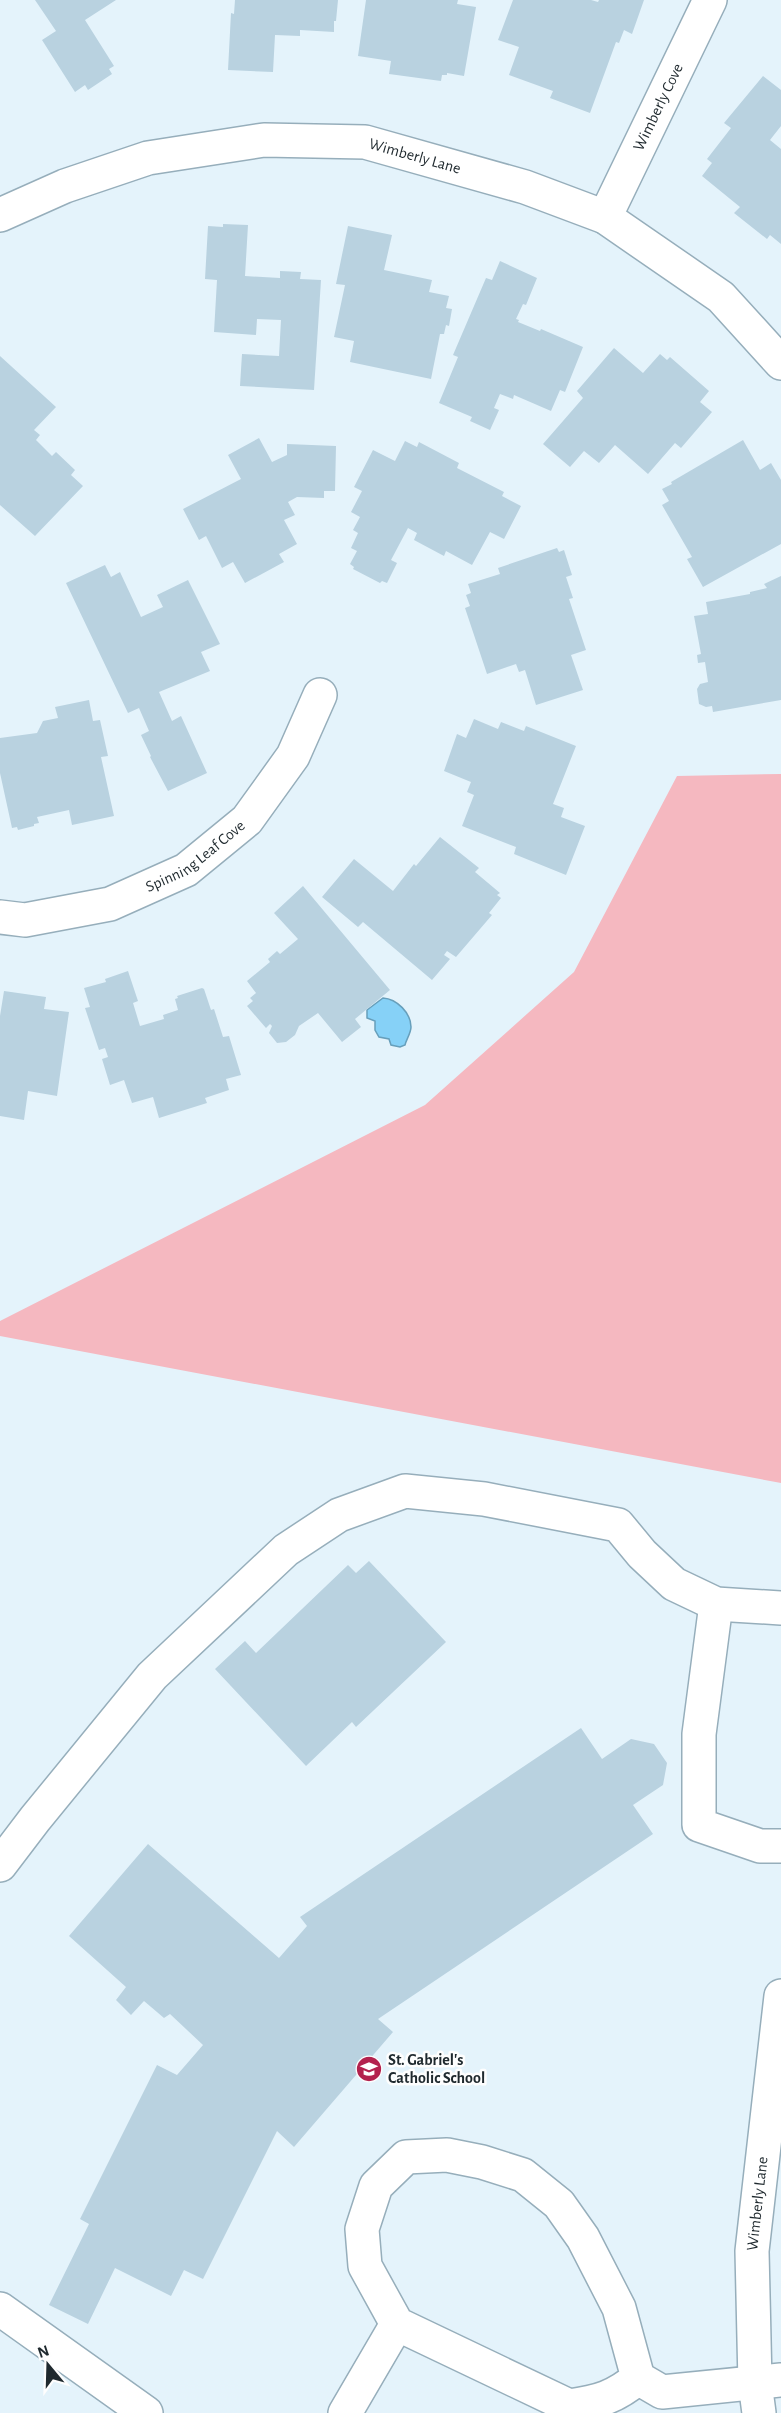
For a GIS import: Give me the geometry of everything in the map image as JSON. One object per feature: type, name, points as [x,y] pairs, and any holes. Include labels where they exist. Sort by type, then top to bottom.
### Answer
[{"type":"street","name":"Wimberly Cove","points":[[605,216],[710,0]]},
{"type":"street","name":"Wimberly Lane","points":[[0,215],[65,186],[148,158],[264,140],[365,142],[525,187],[605,216],[720,297],[781,363]]},
{"type":"street","name":"Spinning Leaf Cove","points":[[0,917],[25,920],[110,904],[186,870],[247,820],[293,756],[320,695]]},
{"type":"street","points":[[0,1866],[35,1819],[152,1676],[286,1550],[339,1515],[405,1491],[484,1499],[618,1525],[642,1554],[675,1584],[716,1604],[781,1608]]},
{"type":"street","points":[[716,1604],[699,1734],[699,1824],[760,1846],[781,1846]]},
{"type":"street","name":"Wimberly Lane","points":[[765,2392],[752,2250],[781,1996]]},
{"type":"street","points":[[638,2378],[622,2392],[605,2399],[569,2406],[397,2324],[365,2266],[362,2229],[376,2186],[406,2157],[447,2155],[482,2162],[523,2175],[559,2204],[583,2238],[619,2308],[638,2378],[662,2392],[765,2392]]},
{"type":"street","points":[[0,2309],[146,2413]]},
{"type":"street","points":[[345,2413],[397,2324]]},
{"type":"shaded area","points":[[781,774],[781,1483],[0,1336],[0,1321],[425,1105],[574,972],[677,776]]},
{"type":"water","points":[[383,998],[398,1004],[409,1017],[411,1029],[405,1045],[400,1047],[391,1045],[389,1039],[379,1037],[375,1030],[375,1021],[367,1018],[367,1010]]},
{"type":"building","points":[[35,0],[116,0],[85,20],[114,66],[109,69],[112,74],[88,90],[85,85],[75,92],[42,40],[56,31]]},
{"type":"building","points":[[235,0],[338,0],[334,32],[300,30],[300,36],[275,35],[273,72],[228,70],[231,13],[234,14]]},
{"type":"building","points":[[366,0],[458,0],[457,4],[476,7],[464,76],[447,73],[447,75],[442,75],[441,81],[389,74],[391,61],[358,56]]},
{"type":"building","points":[[513,0],[591,0],[598,2],[599,0],[644,0],[632,34],[624,30],[619,43],[616,42],[590,113],[550,98],[553,91],[509,75],[519,47],[498,40]]},
{"type":"building","points":[[763,76],[781,90],[781,126],[770,140],[781,149],[781,244],[770,235],[767,239],[734,213],[740,207],[702,176],[712,163],[707,159],[731,128],[724,123]]},
{"type":"building","points":[[223,224],[248,225],[245,276],[280,278],[280,271],[301,272],[300,279],[321,280],[314,390],[240,386],[242,354],[279,356],[281,320],[257,319],[256,335],[214,332],[217,280],[205,279],[208,226],[223,227]]},
{"type":"building","points":[[348,226],[392,235],[384,270],[432,280],[429,292],[449,296],[446,308],[452,309],[449,326],[446,325],[444,334],[440,334],[431,379],[350,362],[354,341],[334,337],[345,285],[336,284]]},
{"type":"building","points":[[500,261],[537,278],[526,305],[523,304],[516,319],[519,320],[518,322],[583,347],[565,392],[560,390],[551,411],[514,395],[513,399],[500,394],[494,408],[499,410],[490,430],[470,421],[472,417],[439,403],[458,357],[453,355],[486,278],[492,280]]},
{"type":"building","points":[[614,348],[643,373],[660,354],[667,360],[670,357],[709,391],[700,402],[712,412],[681,448],[675,443],[648,474],[615,445],[599,463],[584,451],[570,467],[543,444],[583,398],[577,391]]},
{"type":"building","points":[[0,356],[56,407],[34,430],[40,435],[36,440],[52,456],[56,452],[75,470],[71,475],[83,486],[35,536],[0,505]]},
{"type":"building","points":[[259,438],[272,462],[287,455],[287,444],[336,446],[335,491],[324,491],[324,498],[297,497],[288,502],[295,515],[284,520],[297,544],[279,554],[284,562],[245,583],[233,562],[222,568],[206,536],[199,540],[183,509],[241,479],[228,455]]},
{"type":"building","points":[[743,440],[760,470],[771,463],[781,480],[781,544],[703,587],[687,559],[692,557],[662,505],[669,501],[662,489]]},
{"type":"building","points":[[405,441],[417,447],[419,442],[459,463],[457,468],[504,492],[502,496],[521,506],[504,539],[490,532],[472,565],[446,551],[444,556],[414,540],[417,533],[408,528],[391,560],[397,563],[387,583],[382,581],[380,583],[353,569],[354,567],[350,564],[357,551],[351,548],[358,533],[353,530],[360,517],[351,512],[362,491],[354,487],[373,450],[395,461]]},
{"type":"building","points":[[557,548],[559,552],[564,550],[572,575],[566,577],[573,598],[569,599],[586,650],[571,655],[583,690],[536,705],[525,670],[519,672],[516,664],[487,674],[465,608],[470,606],[466,595],[471,593],[468,584],[500,574],[498,568]]},
{"type":"building","points":[[105,565],[111,577],[120,572],[141,617],[163,607],[157,595],[188,580],[220,644],[201,652],[210,671],[159,692],[172,721],[181,716],[207,773],[168,791],[141,735],[149,731],[139,708],[128,713],[66,583]]},
{"type":"building","points":[[781,576],[781,700],[713,712],[712,706],[706,707],[699,704],[697,689],[700,684],[708,682],[705,662],[698,663],[697,655],[701,654],[694,616],[708,614],[706,602],[750,594],[750,592],[767,588],[764,584]]},
{"type":"building","points":[[89,700],[93,721],[100,720],[108,756],[101,757],[114,816],[72,825],[69,810],[37,817],[39,823],[34,826],[18,830],[17,827],[12,828],[0,773],[0,738],[37,733],[43,721],[58,718],[55,707]]},
{"type":"building","points":[[474,719],[498,729],[501,722],[524,731],[526,726],[576,746],[553,804],[564,808],[561,817],[585,826],[566,875],[514,854],[516,847],[462,826],[474,795],[467,792],[471,782],[444,771],[457,734],[466,738]]},
{"type":"building","points":[[440,837],[479,868],[475,872],[500,893],[497,895],[501,898],[489,913],[492,915],[456,957],[447,951],[444,955],[450,959],[432,980],[363,922],[358,927],[322,897],[354,859],[393,891],[414,864],[416,866]]},
{"type":"building","points":[[303,886],[390,990],[355,1019],[361,1027],[342,1042],[318,1013],[299,1026],[295,1035],[286,1042],[277,1043],[269,1033],[272,1026],[270,1024],[266,1028],[247,1006],[253,1001],[250,998],[256,993],[247,981],[270,962],[268,959],[277,951],[280,954],[298,939],[274,913]]},
{"type":"building","points":[[128,971],[138,1001],[133,1003],[140,1026],[164,1019],[163,1015],[178,1010],[175,999],[178,998],[177,996],[204,989],[211,1010],[214,1009],[223,1037],[229,1036],[241,1075],[226,1079],[229,1090],[205,1098],[207,1103],[159,1118],[153,1097],[132,1103],[124,1080],[110,1085],[102,1059],[108,1057],[105,1048],[99,1050],[85,1008],[90,1007],[84,988],[106,982],[105,979]]},
{"type":"building","points":[[4,991],[46,997],[44,1009],[69,1012],[57,1096],[28,1091],[24,1120],[0,1116],[0,1016]]},
{"type":"building","points":[[369,1561],[446,1642],[356,1727],[352,1722],[306,1766],[215,1669],[245,1641],[256,1653],[348,1565],[356,1573]]},
{"type":"building","points":[[581,1728],[602,1759],[631,1739],[654,1744],[667,1763],[663,1785],[633,1805],[653,1834],[378,2019],[393,2032],[294,2147],[277,2131],[203,2279],[184,2270],[171,2296],[115,2268],[88,2324],[49,2305],[89,2224],[80,2219],[157,2065],[177,2075],[203,2045],[170,2014],[164,2018],[144,2001],[131,2015],[116,2000],[126,1987],[69,1936],[148,1844],[279,1958],[307,1926],[300,1917]]},
{"type":"place","name":"St. Gabriel's Catholic School","points":[[369,2069]]}]
